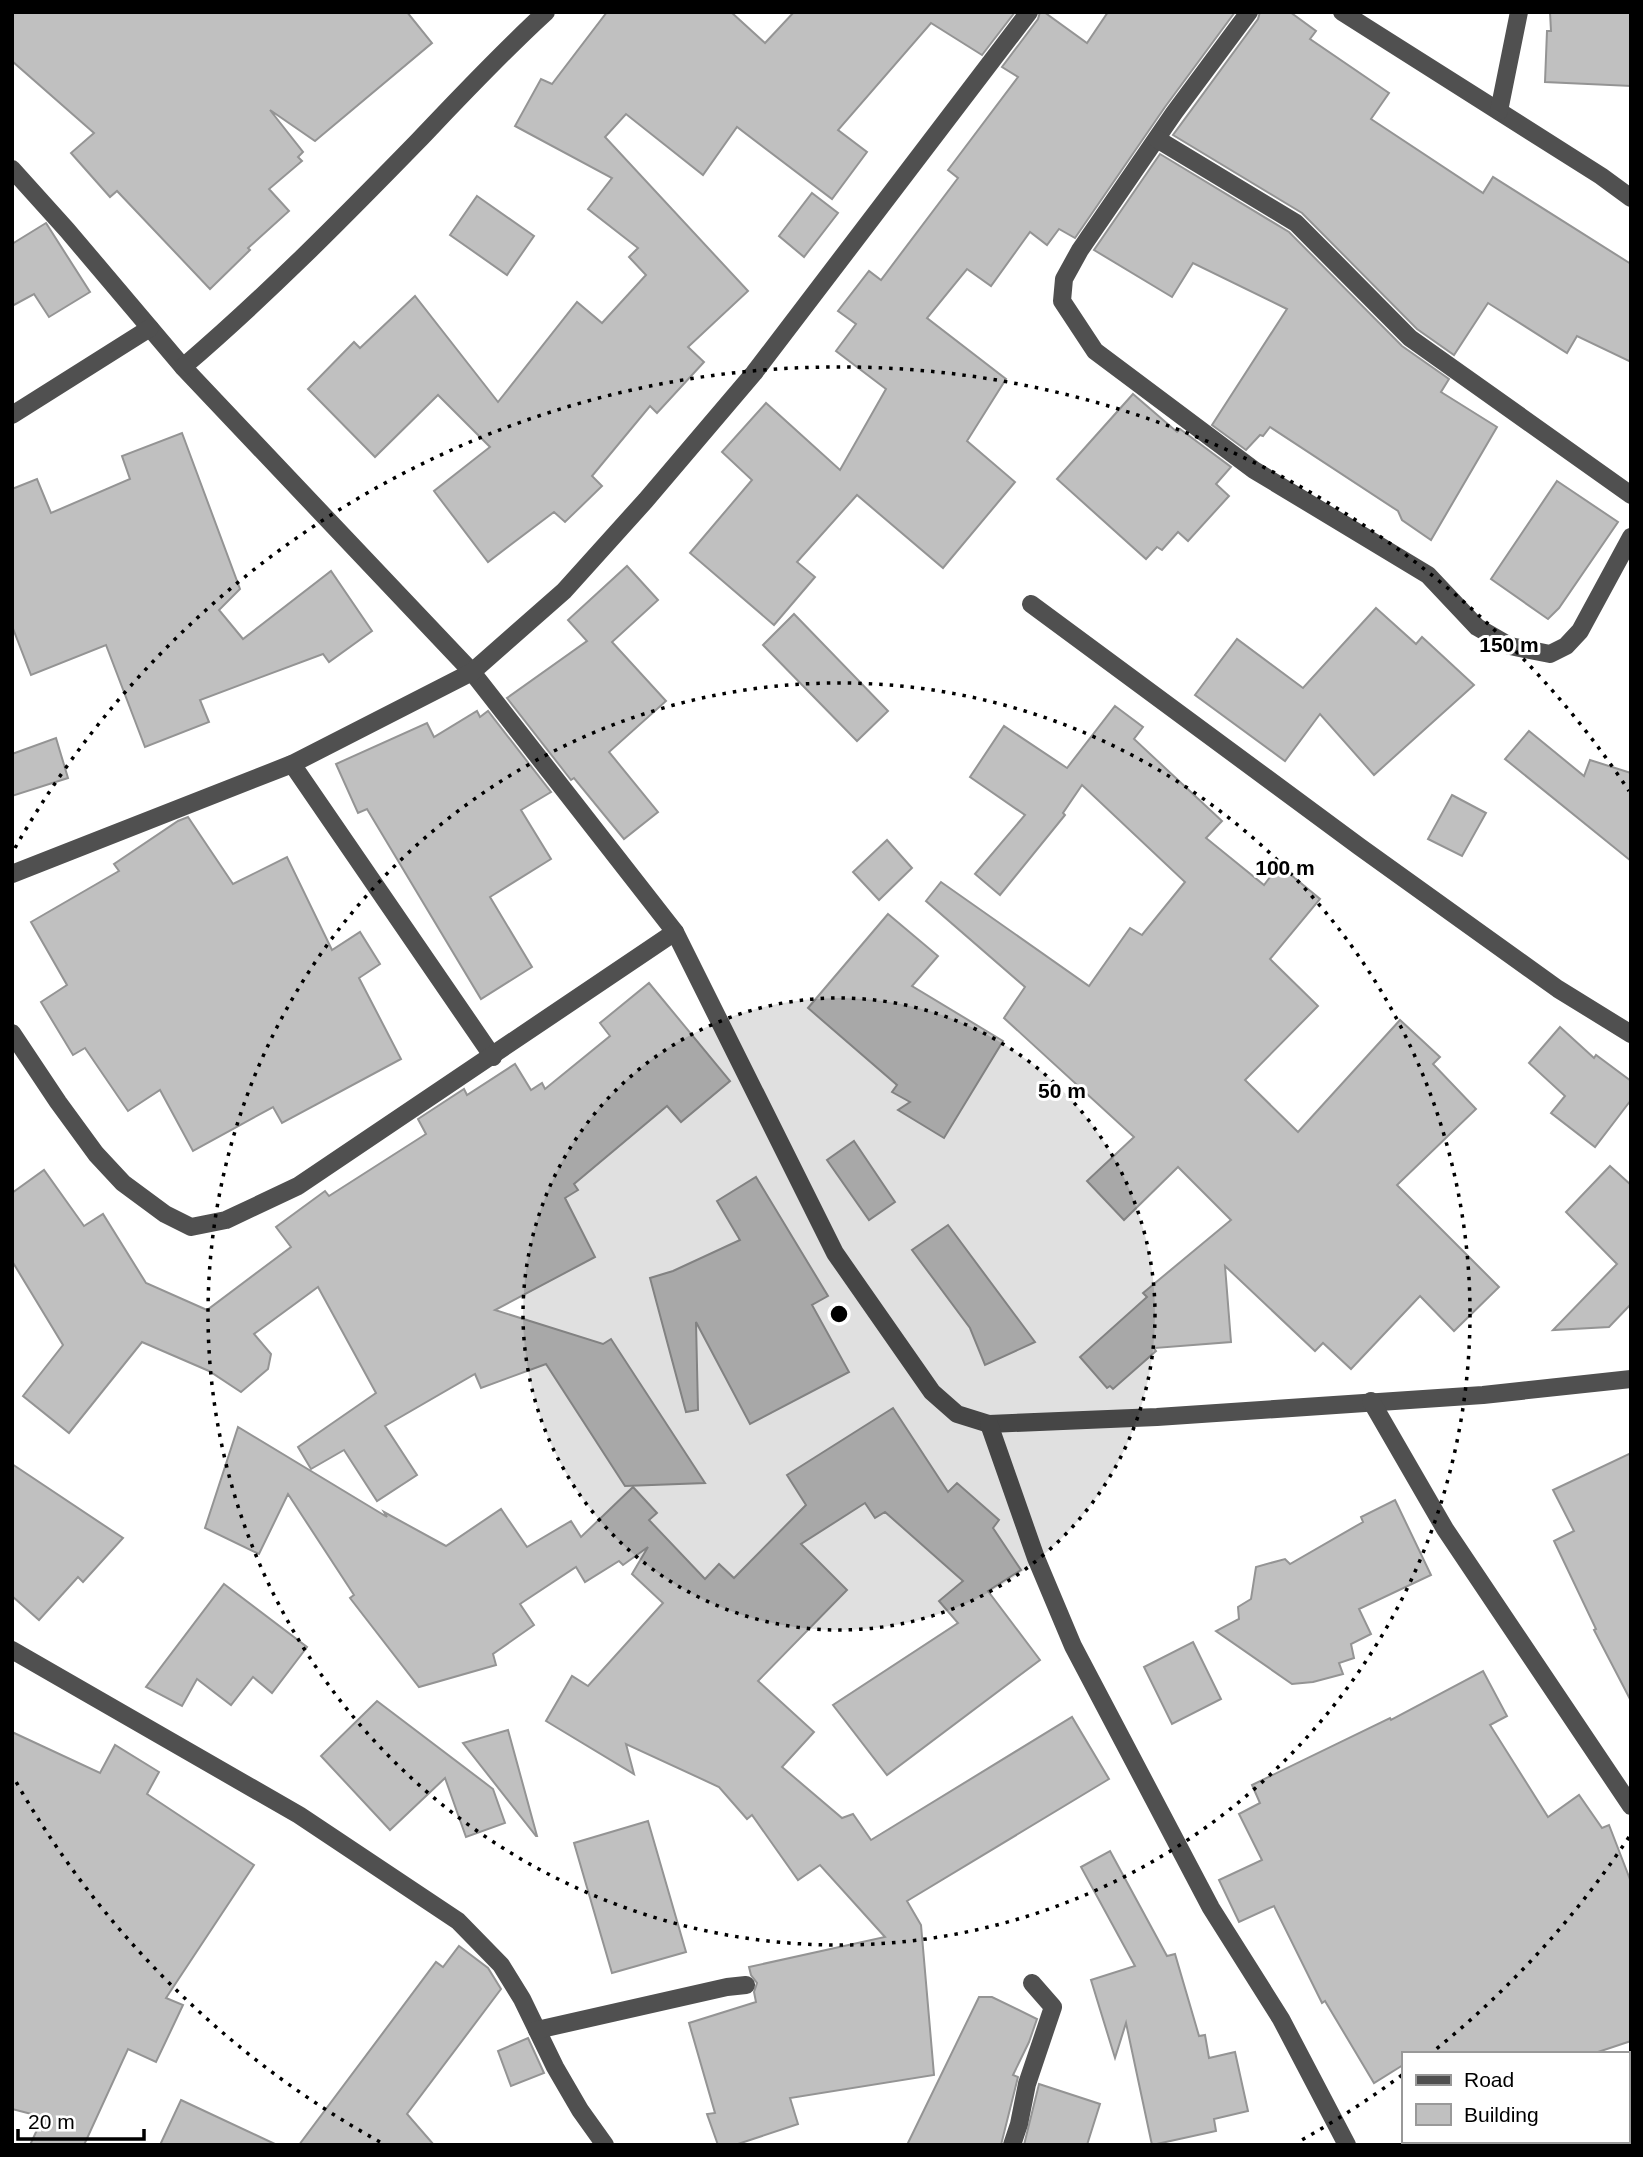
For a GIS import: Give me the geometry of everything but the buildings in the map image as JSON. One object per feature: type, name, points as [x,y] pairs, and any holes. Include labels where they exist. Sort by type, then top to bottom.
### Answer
[{"type":"street","points":[[183,367],[248,311],[483,71],[546,12]]},
{"type":"street","points":[[12,874],[292,764],[472,671],[564,591],[754,373],[1029,12]]},
{"type":"street","points":[[1249,12],[1174,113],[1080,250],[1064,279],[1062,301],[1096,351],[1254,470],[1428,575],[1477,627],[1510,646],[1550,654],[1566,646],[1580,631],[1631,537]]},
{"type":"street","points":[[1342,12],[1631,198]]},
{"type":"street","points":[[1499,111],[1519,12]]},
{"type":"street","points":[[1157,139],[1296,223],[1410,338],[1631,495]]},
{"type":"street","points":[[12,169],[183,367],[472,671],[675,932],[835,1253],[932,1392],[957,1415],[989,1424],[1157,1417],[1483,1395],[1631,1379]]},
{"type":"street","points":[[12,415],[150,328]]},
{"type":"street","points":[[1031,604],[1360,847],[1547,981],[1631,1034]]},
{"type":"street","points":[[292,764],[493,1057]]},
{"type":"street","points":[[12,1033],[96,1154],[123,1182],[165,1214],[191,1227],[226,1220],[298,1186],[675,932]]},
{"type":"street","points":[[1371,1401],[1445,1529],[1631,1806]]},
{"type":"street","points":[[989,1424],[1035,1558],[1073,1646],[1211,1908],[1281,2019],[1334,2115],[1347,2145]]},
{"type":"street","points":[[12,1650],[299,1815],[458,1921],[501,1965],[580,2109],[605,2145]]},
{"type":"street","points":[[1012,2145],[1027,2084],[1053,2007],[1032,1983]]},
{"type":"street","points":[[537,2030],[746,1985]]}]
